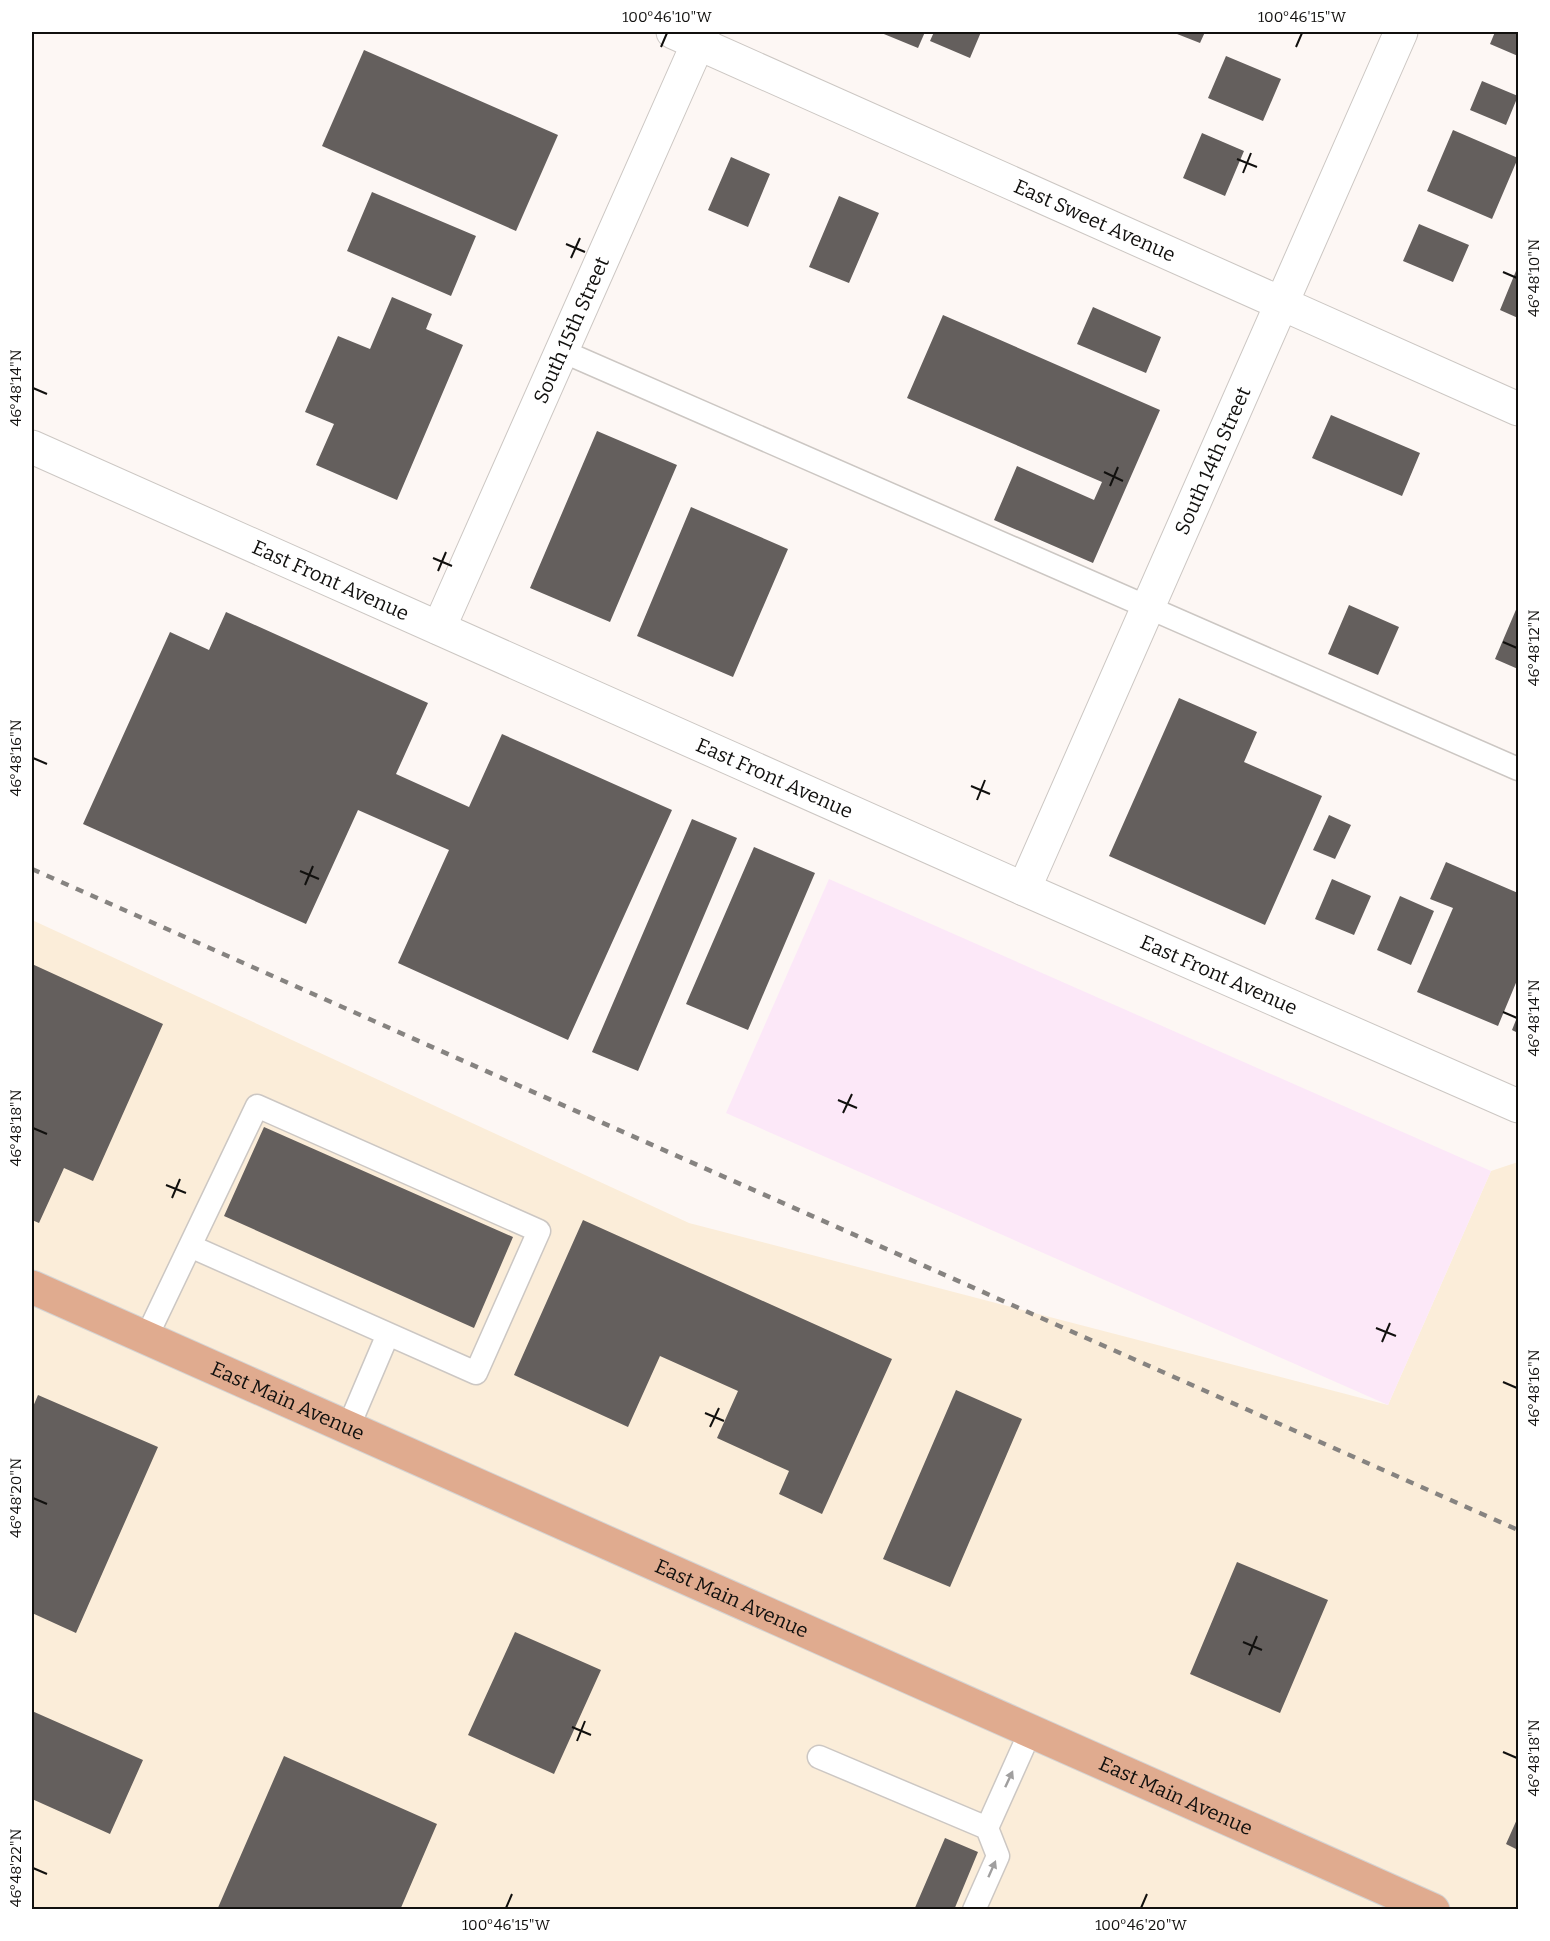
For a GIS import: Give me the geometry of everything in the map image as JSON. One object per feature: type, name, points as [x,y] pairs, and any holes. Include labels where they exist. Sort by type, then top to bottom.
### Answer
[{"type":"main road","name":"East Main Avenue","points":[[32,1287],[1433,1910]]},
{"type":"street","name":"South 14th Street","points":[[1024,889],[1401,32]]},
{"type":"street","name":"East Sweet Avenue","points":[[691,35],[1280,304],[1518,408]]},
{"type":"street","name":"South 15th Street","points":[[439,628],[562,351],[691,35]]},
{"type":"street","name":"East Front Avenue","points":[[32,447],[1024,889],[1518,1106]]},
{"type":"lane","points":[[562,351],[1518,769]]},
{"type":"lane","points":[[146,1338],[190,1246],[257,1106],[539,1231],[476,1373],[190,1246]]},
{"type":"lane","points":[[348,1428],[388,1334]]},
{"type":"lane","points":[[987,1828],[1032,1730]]},
{"type":"lane","points":[[819,1757],[987,1828],[998,1856],[974,1910]]},
{"type":"shaded area","points":[[829,879],[1491,1171],[1388,1405],[726,1113]]},
{"type":"shaded area","points":[[32,920],[689,1223],[1388,1405],[1491,1171],[1518,1162],[1518,1909],[32,1910]]},
{"type":"building","points":[[879,32],[925,32],[918,48]]},
{"type":"building","points":[[934,32],[981,32],[970,58],[930,41]]},
{"type":"building","points":[[1172,32],[1205,32],[1200,43]]},
{"type":"building","points":[[1495,32],[1518,32],[1518,56],[1490,44]]},
{"type":"building","points":[[364,50],[558,135],[516,231],[322,146]]},
{"type":"building","points":[[1226,56],[1281,79],[1263,121],[1208,98]]},
{"type":"building","points":[[1482,81],[1518,96],[1506,125],[1470,110]]},
{"type":"building","points":[[1453,130],[1518,158],[1492,219],[1427,191]]},
{"type":"building","points":[[1202,133],[1244,151],[1225,196],[1183,178]]},
{"type":"building","points":[[731,157],[770,174],[748,227],[708,210]]},
{"type":"building","points":[[372,192],[476,236],[451,296],[347,251]]},
{"type":"building","points":[[839,196],[879,213],[849,283],[809,267]]},
{"type":"building","points":[[1419,224],[1469,245],[1453,282],[1403,261]]},
{"type":"building","points":[[1518,266],[1518,318],[1500,310]]},
{"type":"building","points":[[392,297],[432,314],[426,329],[463,345],[397,500],[316,465],[334,424],[305,412],[338,336],[370,349]]},
{"type":"building","points":[[1093,307],[1161,337],[1146,373],[1077,344]]},
{"type":"building","points":[[943,315],[1160,410],[1093,563],[994,520],[1017,466],[1094,500],[1102,482],[907,398]]},
{"type":"building","points":[[1331,415],[1420,453],[1402,496],[1312,458]]},
{"type":"building","points":[[597,431],[677,465],[610,622],[530,588]]},
{"type":"building","points":[[691,507],[788,549],[733,677],[637,636]]},
{"type":"building","points":[[1349,605],[1399,627],[1378,675],[1328,654]]},
{"type":"building","points":[[1518,605],[1518,669],[1495,659]]},
{"type":"building","points":[[226,612],[428,703],[396,774],[469,807],[502,734],[672,810],[568,1040],[398,963],[449,850],[358,810],[306,924],[83,824],[170,632],[209,650]]},
{"type":"building","points":[[1179,698],[1257,732],[1244,762],[1322,796],[1265,925],[1109,856]]},
{"type":"building","points":[[1329,815],[1351,825],[1335,859],[1313,850]]},
{"type":"building","points":[[692,819],[737,838],[638,1071],[592,1052]]},
{"type":"building","points":[[754,847],[815,873],[748,1030],[686,1004]]},
{"type":"building","points":[[1446,862],[1518,893],[1518,978],[1498,1026],[1417,992],[1453,908],[1430,899]]},
{"type":"building","points":[[1332,879],[1371,896],[1354,935],[1315,919]]},
{"type":"building","points":[[1400,896],[1434,911],[1411,965],[1377,950]]},
{"type":"building","points":[[32,964],[163,1024],[93,1181],[64,1168],[39,1223],[32,1220]]},
{"type":"building","points":[[1518,1015],[1518,1033],[1512,1030]]},
{"type":"building","points":[[264,1127],[513,1237],[474,1328],[224,1216]]},
{"type":"building","points":[[583,1220],[892,1359],[822,1514],[779,1494],[789,1471],[717,1438],[738,1391],[660,1356],[628,1427],[514,1375]]},
{"type":"building","points":[[956,1390],[1022,1419],[950,1587],[883,1559]]},
{"type":"building","points":[[38,1395],[158,1447],[76,1633],[32,1613],[32,1409]]},
{"type":"building","points":[[1237,1562],[1328,1600],[1280,1713],[1190,1674]]},
{"type":"building","points":[[515,1632],[601,1670],[554,1774],[468,1735]]},
{"type":"building","points":[[32,1711],[143,1760],[110,1834],[32,1799]]},
{"type":"building","points":[[284,1756],[437,1824],[400,1910],[217,1910]]},
{"type":"building","points":[[1518,1817],[1518,1850],[1506,1844]]},
{"type":"building","points":[[945,1838],[978,1852],[954,1910],[914,1910]]},
{"type":"railway","points":[[32,869],[1518,1530]]}]
